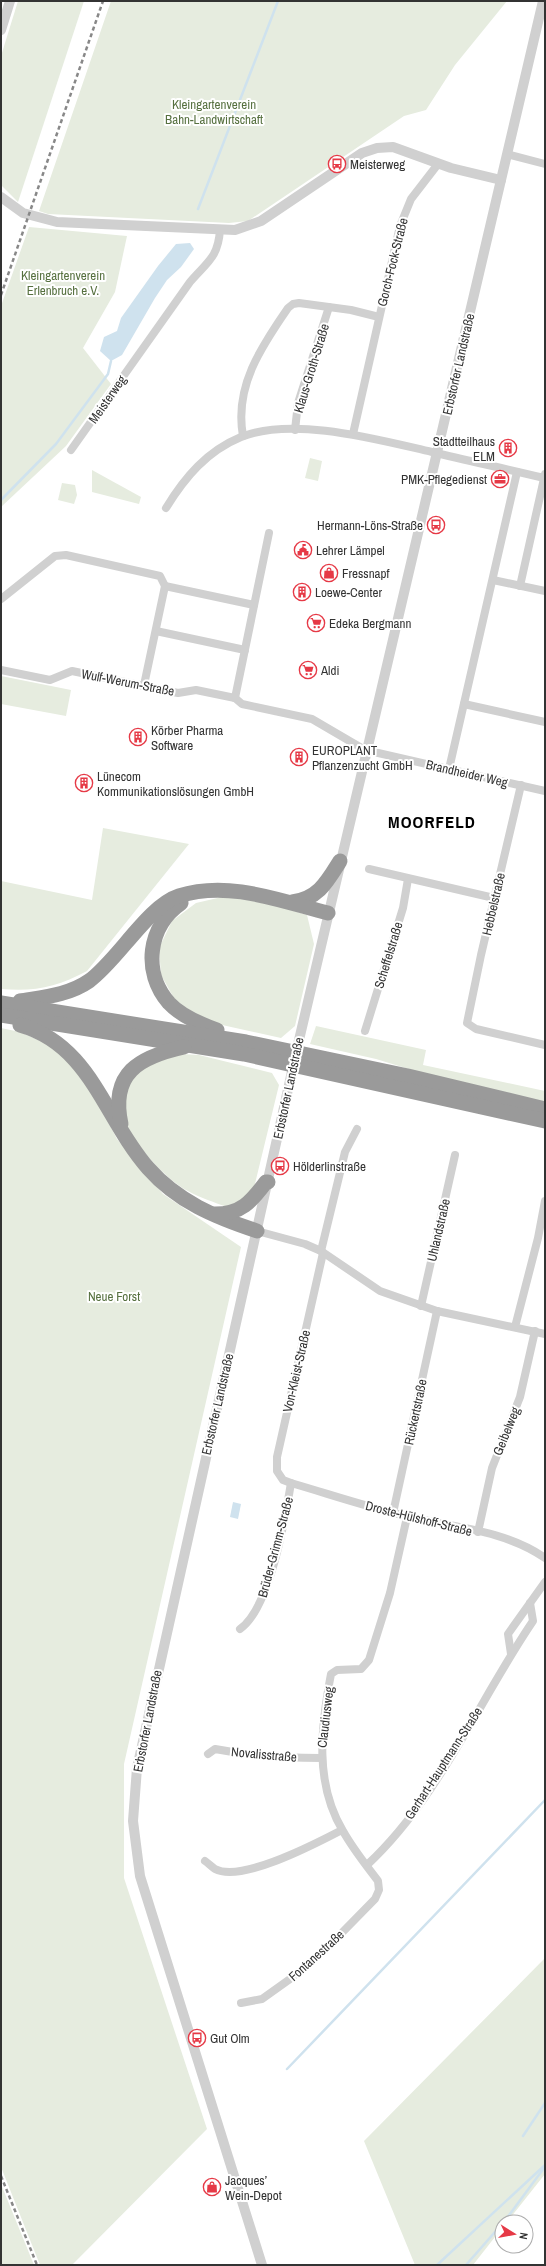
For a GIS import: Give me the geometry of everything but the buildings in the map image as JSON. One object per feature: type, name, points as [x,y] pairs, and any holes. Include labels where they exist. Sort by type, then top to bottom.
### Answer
[{"type":"highway","points":[[287,902],[302,901],[316,894],[324,887],[340,861]]},
{"type":"highway","points":[[3,1007],[54,996],[72,990],[89,981],[105,967],[165,904],[179,896],[222,890],[287,902],[328,913]]},
{"type":"highway","points":[[194,894],[178,905],[158,929],[152,946],[151,961],[154,977],[160,991],[170,1004],[183,1015],[201,1025],[246,1040],[246,1042]]},
{"type":"highway","points":[[3,1007],[246,1042],[408,1076],[545,1109]]},
{"type":"highway","points":[[3,1007],[252,1056],[545,1122]]},
{"type":"highway","points":[[1,1021],[39,1032],[70,1054],[92,1080],[123,1135],[137,1155],[161,1182],[176,1194],[210,1215],[257,1231]]},
{"type":"highway","points":[[123,1135],[118,1108],[120,1090],[128,1074],[141,1062],[154,1055],[192,1045]]},
{"type":"highway","points":[[210,1215],[226,1214],[243,1208],[251,1202],[266,1182],[268,1182]]},
{"type":"street","points":[[1,30],[10,1]]},
{"type":"street","name":"Erbstorfer Landstraße","points":[[262,2265],[140,1876],[133,1821],[137,1768],[142,1736],[365,750],[393,642],[543,1]]},
{"type":"street","points":[[1,197],[23,213],[57,222],[235,230],[261,220],[369,150],[385,146],[394,147],[438,164],[501,180]]},
{"type":"street","points":[[507,154],[545,164]]},
{"type":"street","name":"Gorch-Fock-Straße","points":[[353,434],[400,226],[405,210],[438,164]]},
{"type":"street","name":"Meisterweg","points":[[71,450],[190,282],[214,257],[219,244],[220,230]]},
{"type":"street","points":[[243,436],[240,409],[247,378],[256,359],[285,312],[293,304],[329,307],[379,317]]},
{"type":"street","name":"Klaus-Groth-Straße","points":[[295,430],[298,403],[329,307]]},
{"type":"street","name":"Klaus-Groth-Straße","points":[[166,508],[195,468],[213,452],[243,436],[270,431],[295,430],[353,434],[437,453]]},
{"type":"street","points":[[437,453],[517,472],[545,476],[520,586]]},
{"type":"street","points":[[449,769],[517,472]]},
{"type":"street","points":[[235,698],[269,533]]},
{"type":"street","points":[[1,599],[55,556],[66,555],[160,576],[165,586],[144,685]]},
{"type":"street","points":[[493,580],[545,591]]},
{"type":"street","points":[[165,586],[254,605]]},
{"type":"street","points":[[156,631],[245,650]]},
{"type":"street","name":"Wulf-Werum-Straße","points":[[1,670],[50,680],[72,671],[178,693],[196,690],[235,698],[242,704],[318,721],[365,750]]},
{"type":"street","points":[[464,704],[545,722]]},
{"type":"street","name":"Brandheider Weg","points":[[365,750],[545,791]]},
{"type":"street","name":"Hebbelstraße","points":[[521,785],[494,898],[467,1023],[476,1029],[545,1045]]},
{"type":"street","points":[[368,869],[494,898]]},
{"type":"street","name":"Scheffelstraße","points":[[365,1031],[403,908],[408,879]]},
{"type":"street","points":[[322,1252],[345,1152],[357,1129]]},
{"type":"street","name":"Uhlandstraße","points":[[421,1306],[455,1155]]},
{"type":"street","points":[[515,1327],[536,1245],[545,1201]]},
{"type":"street","points":[[257,1231],[305,1244],[322,1252],[380,1291],[421,1306],[437,1311],[545,1334]]},
{"type":"street","name":"Von-Kleist-Straße","points":[[291,1483],[283,1480],[276,1471],[277,1457],[322,1252]]},
{"type":"street","name":"Rückertstraße","points":[[393,1513],[437,1311]]},
{"type":"street","name":"Geibelweg","points":[[478,1532],[492,1468],[520,1397],[535,1331]]},
{"type":"street","name":"Droste-Hülshoff-Straße","points":[[291,1483],[407,1517],[478,1532],[521,1544],[545,1558]]},
{"type":"street","name":"Brüder-Grimm-Straße","points":[[240,1629],[248,1624],[260,1602],[270,1576],[291,1483]]},
{"type":"street","name":"Claudiusweg","points":[[379,1890],[378,1881],[342,1830],[329,1799],[321,1758],[323,1714],[331,1674],[337,1670],[361,1669],[369,1660],[390,1593],[407,1517]]},
{"type":"street","points":[[511,1654],[508,1634],[545,1582]]},
{"type":"street","name":"Gerhart-Hauptmann-Straße","points":[[367,1865],[384,1849],[433,1784],[511,1654],[533,1621],[530,1603]]},
{"type":"street","name":"Novalisstraße","points":[[208,1754],[215,1749],[257,1756],[321,1758]]},
{"type":"street","points":[[205,1861],[216,1869],[228,1871],[245,1869],[296,1854],[342,1830]]},
{"type":"street","name":"Fontanestraße","points":[[241,2003],[262,2000],[290,1979],[324,1951],[375,1899],[379,1890]]},
{"type":"green space","points":[[18,1],[84,1],[18,202],[1,185],[1,56]]},
{"type":"green space","name":"Kleingartenverein Bahn-Landwirtschaft","points":[[111,1],[507,1],[455,65],[426,110],[404,116],[248,221],[229,223],[48,214],[39,211]]},
{"type":"green space","name":"Kleingartenverein Erlenbruch e.V.","points":[[29,227],[127,236],[115,292],[83,348],[111,384],[66,446],[1,507],[1,306]]},
{"type":"green space","points":[[310,458],[322,461],[318,481],[305,478]]},
{"type":"green space","points":[[92,470],[141,497],[139,504],[92,492]]},
{"type":"green space","points":[[62,483],[75,485],[77,495],[74,504],[58,500]]},
{"type":"green space","points":[[1,676],[71,690],[66,716],[1,704]]},
{"type":"green space","points":[[103,828],[189,844],[87,971],[56,985],[25,990],[1,989],[1,881],[92,900]]},
{"type":"green space","points":[[222,897],[259,900],[307,915],[314,944],[295,1026],[281,1038],[204,1021],[175,1000],[161,975],[159,948],[172,921],[196,903]]},
{"type":"green space","points":[[316,1026],[426,1050],[423,1065],[545,1091],[545,1104],[425,1074],[376,1059],[310,1044]]},
{"type":"green space","name":"Neue Forst","points":[[1,1028],[20,1032],[52,1046],[88,1083],[117,1139],[163,1194],[241,1247],[124,1764],[124,1878],[207,2129],[72,2265],[40,2265],[1,2167]]},
{"type":"green space","points":[[181,1054],[199,1055],[272,1073],[279,1085],[252,1196],[227,1207],[202,1198],[172,1180],[147,1155],[134,1138],[126,1124],[124,1110],[125,1096],[133,1077],[137,1072],[149,1065]]},
{"type":"green space","points":[[545,1958],[545,2174],[513,2214],[494,2214],[494,2238],[473,2265],[415,2265],[364,2141]]},
{"type":"green space","points":[[1,2184],[34,2265],[1,2265]]},
{"type":"water","points":[[190,243],[194,249],[181,267],[167,280],[122,355],[111,361],[100,351],[104,337],[117,331],[121,318],[158,266],[176,244]]},
{"type":"water","points":[[233,1502],[241,1504],[238,1519],[230,1517]]},
{"type":"waterway","points":[[198,209],[278,1]]},
{"type":"waterway","points":[[1,500],[56,444],[108,374],[111,361]]},
{"type":"waterway","points":[[287,2069],[545,1800]]},
{"type":"waterway","points":[[523,2136],[545,2103]]},
{"type":"waterway","points":[[437,2265],[545,2165]]},
{"type":"waterway","points":[[510,2214],[544,2168]]},
{"type":"waterway","points":[[466,2265],[494,2233]]},
{"type":"railway","points":[[1,295],[103,1]]},
{"type":"railway","points":[[1,2176],[37,2265]]},
{"type":"place","name":"Meisterweg","points":[[337,164]]},
{"type":"place","name":"Stadtteilhaus ELM","points":[[508,448]]},
{"type":"place","name":"PMK-Pflegedienst","points":[[500,479]]},
{"type":"place","name":"Hermann-Löns-Straße","points":[[436,525]]},
{"type":"place","name":"Lehrer Lämpel","points":[[303,550]]},
{"type":"place","name":"Fressnapf","points":[[329,573]]},
{"type":"place","name":"Loewe-Center","points":[[302,592]]},
{"type":"place","name":"Edeka Bergmann","points":[[316,623]]},
{"type":"place","name":"Aldi","points":[[308,670]]},
{"type":"place","name":"Körber Pharma Software","points":[[138,737]]},
{"type":"place","name":"EUROPLANT Pflanzenzucht GmbH","points":[[299,757]]},
{"type":"place","name":"Lünecom Kommunikationslösungen GmbH","points":[[84,783]]},
{"type":"place","name":"Hölderlinstraße","points":[[280,1166]]},
{"type":"place","name":"Gut Olm","points":[[197,2038]]},
{"type":"place","name":"Jacques’ Wein-Depot","points":[[212,2187]]},
{"type":"district","name":"MOORFELD","points":[[432,822]]}]
